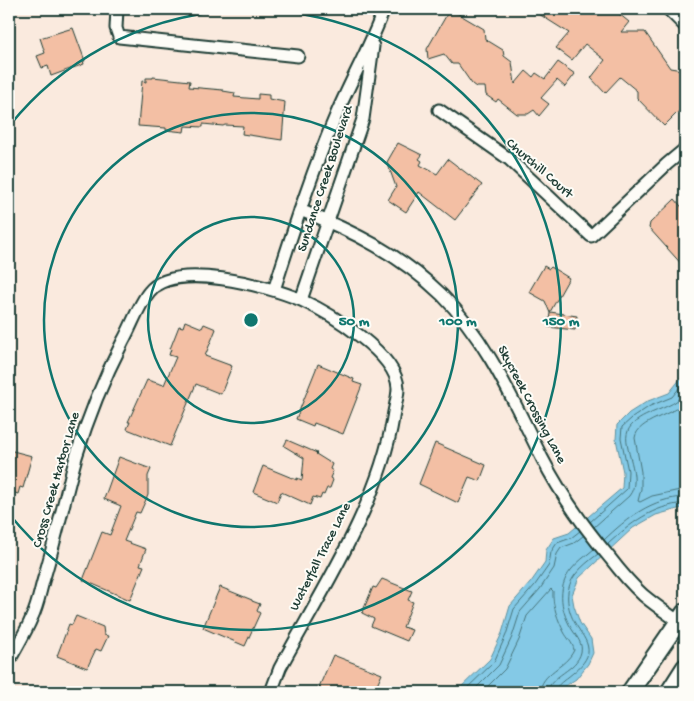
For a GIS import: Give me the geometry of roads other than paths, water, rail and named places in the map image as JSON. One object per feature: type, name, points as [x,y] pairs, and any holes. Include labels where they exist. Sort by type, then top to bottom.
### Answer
[{"type":"main road","points":[[630,692],[683,620]]},
{"type":"main road","points":[[669,692],[685,667]]},
{"type":"street","points":[[117,9],[116,28],[119,37],[298,56]]},
{"type":"street","name":"Sundance Creek Boulevard","points":[[274,290],[300,210],[337,114],[384,9]]},
{"type":"street","points":[[668,9],[685,26]]},
{"type":"street","name":"Sundance Creek Boulevard","points":[[301,300],[363,119],[374,35]]},
{"type":"street","name":"Churchill Court","points":[[439,110],[508,159],[592,236],[685,149]]},
{"type":"street","name":"Skycreek Crossing Lane","points":[[300,210],[329,221],[368,240],[405,263],[442,296],[475,336],[501,376],[543,460],[565,499],[590,535],[616,567],[642,594],[683,620]]},
{"type":"street","name":"Cross Creek Harbor Lane","points":[[9,661],[33,616],[77,455],[95,404],[115,357],[149,291],[162,280],[177,277],[201,277],[242,282],[274,290]]},
{"type":"street","name":"Waterfall Trace Lane","points":[[270,692],[280,668],[358,525],[389,444],[398,387],[391,366],[378,351],[332,316],[301,300],[274,290]]},
{"type":"water","points":[[685,373],[685,507],[656,515],[633,528],[579,578],[572,595],[580,623],[591,639],[593,653],[588,664],[576,679],[556,692],[456,692],[490,659],[502,633],[510,606],[545,562],[546,550],[554,538],[569,533],[622,488],[623,472],[616,439],[617,425],[629,413],[648,401],[669,393]]}]
